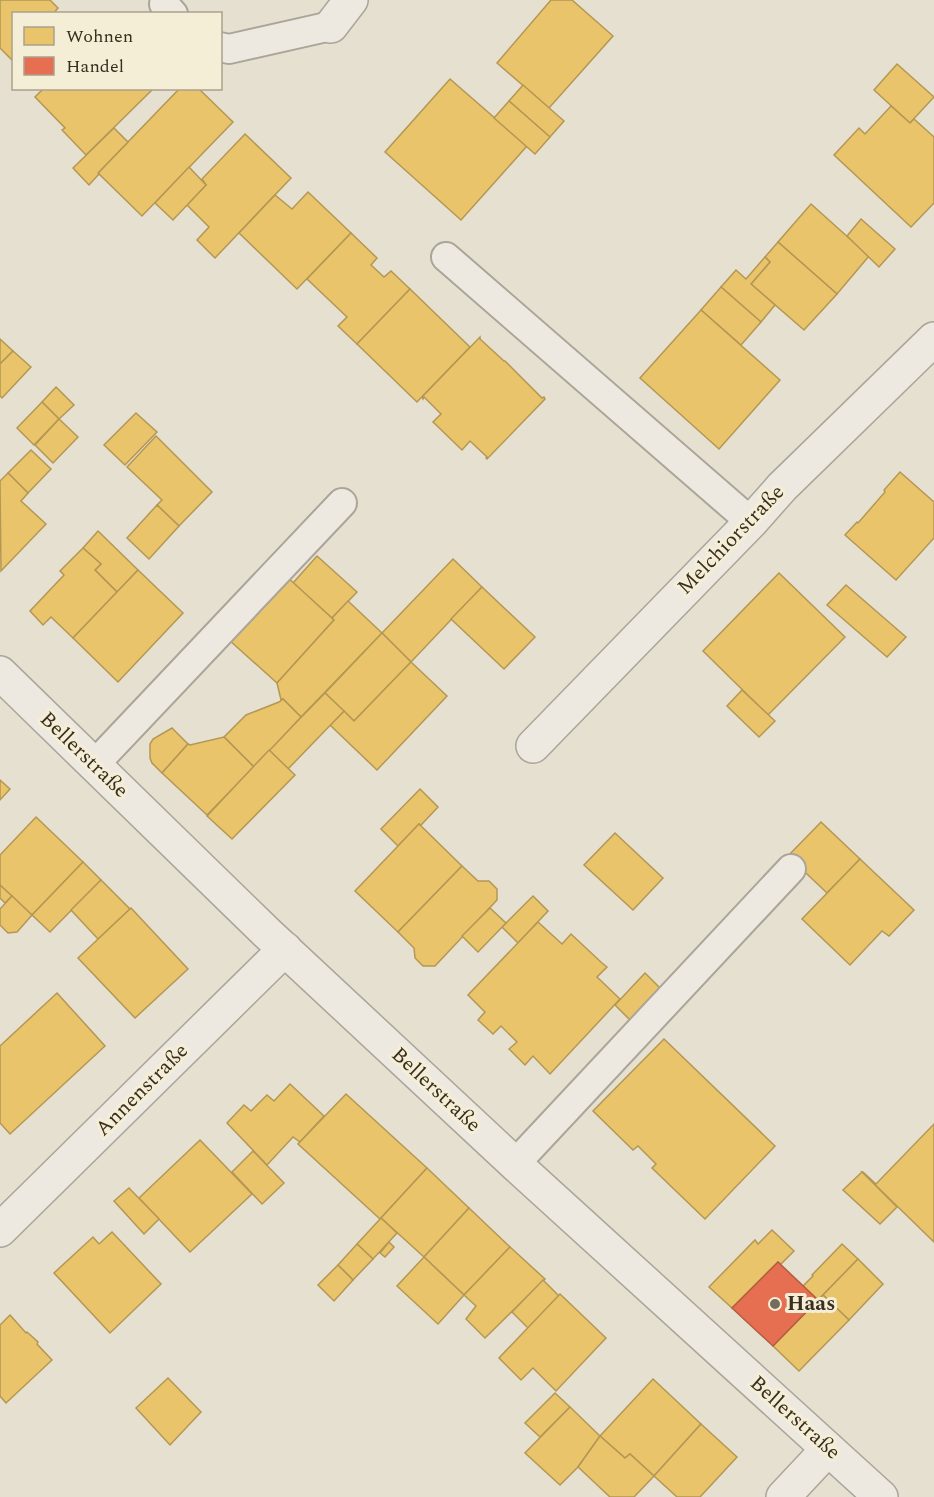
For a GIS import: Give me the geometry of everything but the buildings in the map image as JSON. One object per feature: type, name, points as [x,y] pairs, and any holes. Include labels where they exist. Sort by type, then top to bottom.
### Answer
[{"type":"street","points":[[331,26],[351,0]]},
{"type":"street","name":"Melchiorstraße","points":[[533,746],[751,522],[782,487],[934,339]]},
{"type":"street","name":"Bellerstraße","points":[[0,673],[285,950],[515,1164],[881,1497]]},
{"type":"street","name":"Annenstraße","points":[[0,1230],[285,950]]},
{"type":"street","points":[[783,1497],[828,1449]]},
{"type":"lane","points":[[222,47],[229,49],[331,26]]},
{"type":"lane","points":[[446,257],[751,522]]},
{"type":"lane","points":[[94,765],[342,503]]},
{"type":"lane","points":[[515,1164],[792,869]]},
{"type":"place","name":"Haas","points":[[775,1304]]}]
